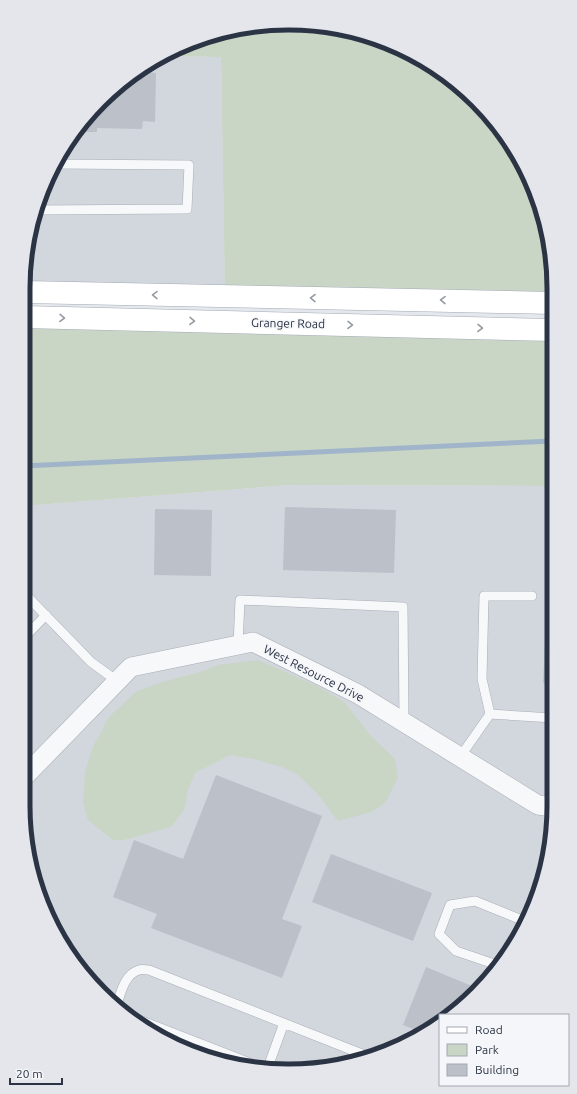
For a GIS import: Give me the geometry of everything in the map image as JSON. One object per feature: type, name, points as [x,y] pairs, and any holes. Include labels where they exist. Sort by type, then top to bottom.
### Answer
[{"type":"main road","points":[[30,292],[547,303]]},
{"type":"main road","name":"Granger Road","points":[[30,317],[547,330]]},
{"type":"street","name":"West Resource Drive","points":[[30,771],[131,667],[253,642],[358,694],[538,805],[547,806]]},
{"type":"lane","points":[[43,210],[187,210],[189,165],[62,164]]},
{"type":"lane","points":[[460,757],[490,714],[482,679],[484,596],[532,596]]},
{"type":"lane","points":[[30,599],[91,662],[117,681]]},
{"type":"lane","points":[[238,645],[240,600],[403,607],[404,722]]},
{"type":"lane","points":[[30,632],[46,615]]},
{"type":"lane","points":[[490,714],[547,718]]},
{"type":"lane","points":[[493,964],[456,951],[439,934],[450,905],[475,901],[520,919]]},
{"type":"lane","points":[[118,1000],[125,982],[131,975],[140,970],[149,970],[360,1053]]},
{"type":"lane","points":[[270,1063],[284,1023]]},
{"type":"lane","points":[[154,1026],[236,1059]]},
{"type":"shaded area","points":[[176,56],[221,57],[225,296],[30,292],[32,255],[39,222],[50,190],[65,159],[83,131],[118,94],[131,83]]},
{"type":"shaded area","points":[[290,485],[547,486],[547,806],[545,839],[542,856],[533,889],[512,935],[494,963],[483,976],[446,1011],[403,1037],[372,1050],[355,1055],[322,1062],[288,1064],[255,1062],[205,1050],[159,1029],[131,1011],[118,1000],[83,963],[65,935],[50,904],[39,872],[32,839],[30,806],[30,505]]},
{"type":"green space","points":[[288,30],[322,32],[355,39],[387,50],[418,65],[446,83],[483,118],[494,131],[520,174],[533,205],[542,238],[545,255],[547,303],[225,296],[221,57],[176,56],[205,44],[255,32]]},
{"type":"green space","points":[[30,317],[547,330],[547,486],[290,485],[30,505]]},
{"type":"green space","points":[[258,660],[317,686],[344,702],[371,736],[395,759],[398,778],[385,803],[371,812],[338,821],[317,793],[298,775],[282,767],[254,759],[230,755],[195,773],[188,790],[184,810],[171,827],[123,840],[113,840],[88,820],[83,802],[85,773],[92,749],[109,717],[137,691],[218,665]]},
{"type":"building","points":[[148,72],[156,73],[155,122],[143,121],[142,129],[97,128],[97,132],[82,132],[94,118],[131,83]]},
{"type":"building","points":[[285,507],[396,510],[394,573],[283,570]]},
{"type":"building","points":[[155,509],[212,510],[211,576],[154,575]]},
{"type":"building","points":[[547,599],[547,683],[543,683]]},
{"type":"building","points":[[216,775],[322,816],[282,919],[302,926],[282,978],[151,928],[157,914],[113,897],[134,840],[183,859]]},
{"type":"building","points":[[331,854],[432,893],[413,941],[312,902]]},
{"type":"building","points":[[426,967],[473,986],[446,1011],[439,1014],[439,1016],[418,1029],[416,1030],[403,1025]]},
{"type":"waterway","points":[[30,466],[547,441]]}]
